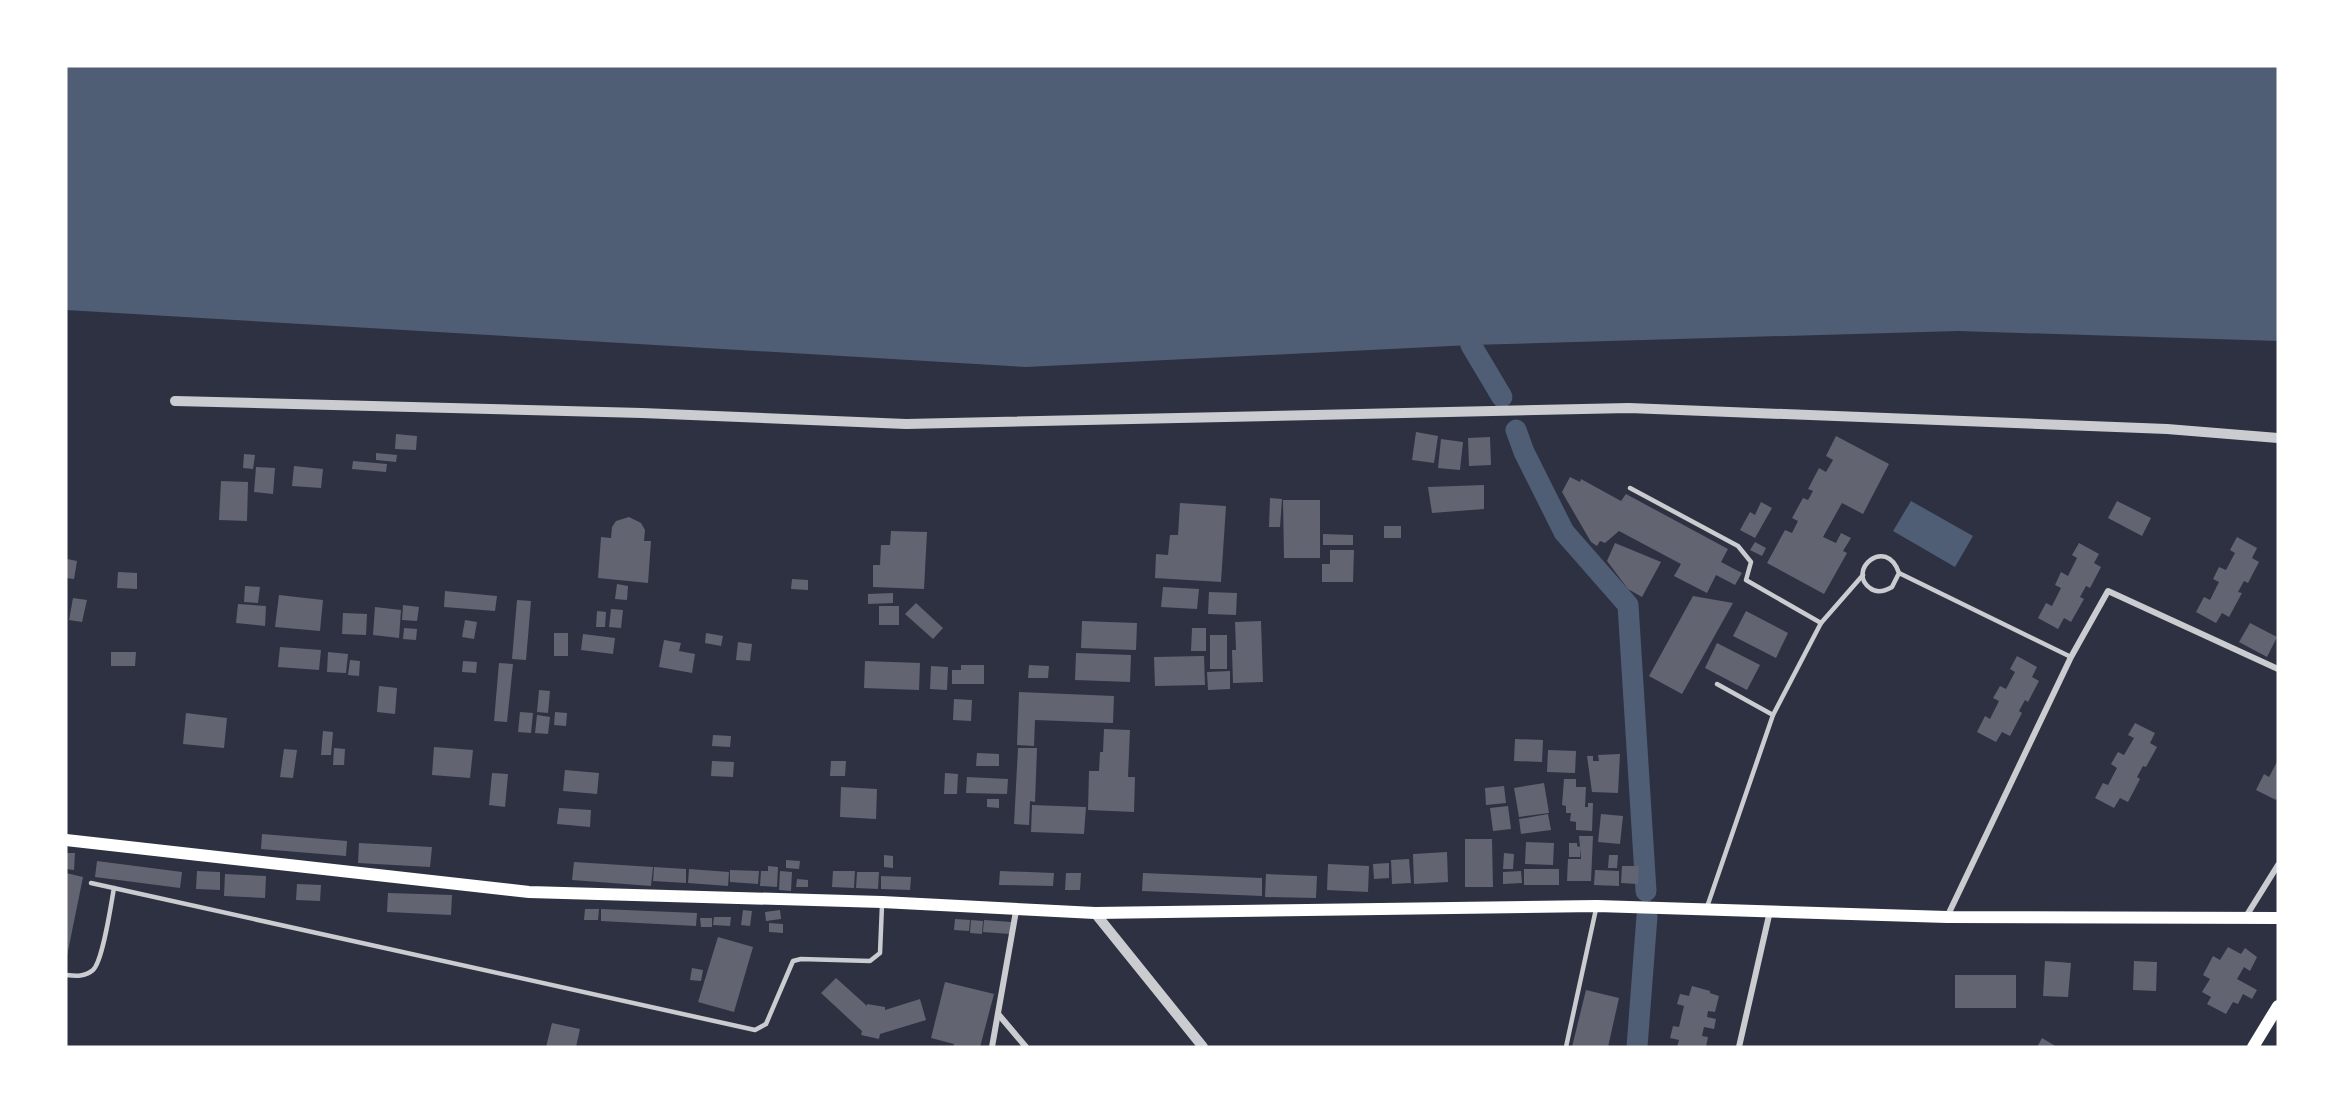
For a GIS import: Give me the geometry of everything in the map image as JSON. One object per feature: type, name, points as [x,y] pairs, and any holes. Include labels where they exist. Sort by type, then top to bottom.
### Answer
[{"type":"main road","points":[[66,840],[529,892],[882,902],[1095,913],[1597,906],[1947,917],[2278,918]]},
{"type":"main road","points":[[2253,1047],[2278,1006]]},
{"type":"street","points":[[175,401],[642,413],[906,424],[1629,408],[2167,429],[2278,438]]},
{"type":"street","points":[[1947,917],[2071,657],[2108,591],[2278,669]]},
{"type":"street","points":[[2245,918],[2278,865]]},
{"type":"street","points":[[992,1047],[1016,910]]},
{"type":"street","points":[[1739,1047],[1770,911]]},
{"type":"street","points":[[1095,913],[1203,1047]]},
{"type":"street","points":[[999,1015],[1026,1047]]},
{"type":"lane","points":[[1630,488],[1738,546],[1751,562],[1746,580],[1821,622]]},
{"type":"lane","points":[[1899,573],[1892,587],[1878,592],[1865,583],[1863,575],[1864,567],[1869,560],[1884,556],[1891,559],[1899,573],[2071,657]]},
{"type":"lane","points":[[1706,909],[1773,715],[1821,622],[1863,575]]},
{"type":"lane","points":[[1717,684],[1773,715]]},
{"type":"lane","points":[[91,883],[755,1030],[766,1024],[793,961],[801,959],[870,961],[876,958],[880,953],[882,902]]},
{"type":"lane","points":[[66,975],[84,976],[95,969],[100,957],[114,888]]},
{"type":"lane","points":[[1566,1047],[1597,906]]},
{"type":"water","points":[[66,66],[2278,66],[2278,341],[1958,331],[1471,345],[1026,367],[66,310]]},
{"type":"water","points":[[1911,501],[1973,536],[1955,567],[1893,531]]},
{"type":"building","points":[[1416,432],[1438,436],[1434,463],[1412,460]]},
{"type":"building","points":[[396,434],[417,436],[416,450],[395,449]]},
{"type":"building","points":[[1836,436],[1889,464],[1863,514],[1842,503],[1823,537],[1836,543],[1841,533],[1851,538],[1843,551],[1847,553],[1824,594],[1767,563],[1785,530],[1792,533],[1798,521],[1792,518],[1803,498],[1808,500],[1813,491],[1808,489],[1819,468],[1826,472],[1833,460],[1826,456]]},
{"type":"building","points":[[1490,437],[1491,465],[1469,466],[1468,438]]},
{"type":"building","points":[[1441,439],[1463,442],[1460,470],[1438,468]]},
{"type":"building","points":[[376,453],[397,455],[396,462],[376,460]]},
{"type":"building","points":[[244,454],[255,455],[253,469],[243,468]]},
{"type":"building","points":[[353,461],[387,464],[386,472],[352,469]]},
{"type":"building","points":[[294,466],[323,469],[321,488],[292,486]]},
{"type":"building","points":[[256,467],[275,468],[273,494],[254,492]]},
{"type":"building","points":[[1570,477],[1580,482],[1581,479],[1621,501],[1626,494],[1728,549],[1721,562],[1742,573],[1735,585],[1716,575],[1707,593],[1674,576],[1681,564],[1619,531],[1605,543],[1600,541],[1597,546],[1591,542],[1562,492]]},
{"type":"building","points":[[221,481],[248,482],[247,521],[219,520]]},
{"type":"building","points":[[1484,485],[1484,509],[1432,513],[1428,487]]},
{"type":"building","points":[[1270,498],[1282,499],[1280,527],[1269,527]]},
{"type":"building","points":[[1283,500],[1320,500],[1320,558],[1284,558]]},
{"type":"building","points":[[2117,501],[2151,518],[2142,536],[2108,518]]},
{"type":"building","points":[[1761,502],[1772,508],[1755,538],[1740,530],[1750,512],[1755,515]]},
{"type":"building","points":[[1180,503],[1226,506],[1221,582],[1155,578],[1156,554],[1168,555],[1170,535],[1178,535]]},
{"type":"building","points":[[629,517],[641,523],[645,530],[644,541],[651,541],[648,583],[598,578],[601,537],[611,538],[612,527],[616,521]]},
{"type":"building","points":[[1384,526],[1401,526],[1401,538],[1384,538]]},
{"type":"building","points":[[891,531],[927,532],[924,589],[873,587],[873,565],[880,565],[881,545],[890,545]]},
{"type":"building","points":[[1323,534],[1353,535],[1353,545],[1323,545]]},
{"type":"building","points":[[2237,537],[2257,548],[2252,558],[2259,562],[2248,583],[2244,581],[2238,592],[2242,593],[2229,617],[2222,613],[2216,623],[2196,612],[2204,597],[2210,600],[2219,582],[2213,579],[2219,567],[2226,570],[2235,553],[2230,550]]},
{"type":"building","points":[[1755,542],[1766,548],[1762,556],[1750,550]]},
{"type":"building","points":[[1615,543],[1661,562],[1642,597],[1628,589],[1607,561]]},
{"type":"building","points":[[2079,543],[2099,554],[2094,563],[2101,567],[2090,588],[2086,586],[2080,597],[2084,599],[2071,622],[2064,618],[2058,629],[2038,618],[2046,603],[2052,606],[2061,588],[2055,585],[2061,572],[2068,576],[2077,558],[2072,555]]},
{"type":"building","points":[[1330,550],[1354,550],[1353,582],[1322,582],[1322,564],[1330,564]]},
{"type":"building","points":[[67,559],[77,561],[74,579],[66,578]]},
{"type":"building","points":[[118,572],[137,573],[137,589],[117,588]]},
{"type":"building","points":[[792,579],[808,580],[808,590],[791,589]]},
{"type":"building","points":[[617,584],[628,586],[627,600],[615,599]]},
{"type":"building","points":[[245,586],[260,587],[258,603],[244,602]]},
{"type":"building","points":[[1163,587],[1199,589],[1197,609],[1161,607]]},
{"type":"building","points":[[445,591],[497,596],[495,611],[444,607]]},
{"type":"building","points":[[1209,592],[1237,593],[1236,615],[1208,614]]},
{"type":"building","points":[[893,593],[893,603],[868,604],[868,594]]},
{"type":"building","points":[[279,595],[323,600],[320,631],[275,627]]},
{"type":"building","points":[[1693,596],[1733,603],[1682,694],[1649,676]]},
{"type":"building","points":[[73,598],[87,600],[82,622],[69,620]]},
{"type":"building","points":[[517,600],[531,601],[526,660],[512,659]]},
{"type":"building","points":[[916,603],[943,628],[933,639],[905,614]]},
{"type":"building","points":[[238,604],[266,606],[265,626],[236,623]]},
{"type":"building","points":[[403,605],[419,607],[417,621],[402,620]]},
{"type":"building","points":[[879,606],[899,606],[899,625],[879,625]]},
{"type":"building","points":[[375,607],[401,610],[399,638],[373,635]]},
{"type":"building","points":[[611,609],[623,610],[621,628],[609,627]]},
{"type":"building","points":[[597,611],[606,612],[605,627],[596,627]]},
{"type":"building","points":[[1746,611],[1788,633],[1776,658],[1733,636]]},
{"type":"building","points":[[343,613],[367,614],[366,635],[342,634]]},
{"type":"building","points":[[465,620],[477,622],[474,639],[462,637]]},
{"type":"building","points":[[1082,621],[1137,623],[1136,650],[1081,648]]},
{"type":"building","points":[[1261,621],[1263,682],[1233,683],[1232,650],[1236,650],[1235,622]]},
{"type":"building","points":[[2250,623],[2277,637],[2267,657],[2239,642]]},
{"type":"building","points":[[404,628],[417,629],[416,640],[403,639]]},
{"type":"building","points":[[1192,628],[1206,628],[1206,651],[1191,651]]},
{"type":"building","points":[[554,633],[568,633],[568,656],[554,656]]},
{"type":"building","points":[[706,633],[723,636],[721,646],[705,643]]},
{"type":"building","points":[[583,634],[615,638],[613,654],[581,650]]},
{"type":"building","points":[[1210,635],[1227,635],[1227,669],[1210,669]]},
{"type":"building","points":[[664,640],[681,643],[679,651],[695,654],[692,673],[659,667]]},
{"type":"building","points":[[738,642],[752,644],[750,661],[736,660]]},
{"type":"building","points":[[1717,643],[1760,665],[1747,690],[1705,668]]},
{"type":"building","points":[[280,647],[321,650],[319,670],[278,667]]},
{"type":"building","points":[[111,652],[136,652],[135,666],[111,666]]},
{"type":"building","points":[[328,652],[348,654],[346,673],[327,672]]},
{"type":"building","points":[[1076,653],[1131,655],[1130,682],[1075,680]]},
{"type":"building","points":[[1204,656],[1205,685],[1155,686],[1154,657]]},
{"type":"building","points":[[2017,656],[2037,667],[2032,677],[2039,681],[2028,702],[2025,700],[2019,711],[2022,713],[2010,736],[2002,732],[1996,742],[1977,732],[1985,716],[1990,719],[1999,701],[1993,698],[2000,686],[2006,689],[2015,672],[2010,669]]},
{"type":"building","points":[[350,660],[360,661],[359,676],[348,675]]},
{"type":"building","points":[[463,661],[477,662],[476,673],[462,672]]},
{"type":"building","points":[[865,661],[920,663],[919,690],[864,688]]},
{"type":"building","points":[[499,663],[513,664],[507,722],[494,721]]},
{"type":"building","points":[[961,665],[984,665],[984,684],[952,684],[952,670],[961,670]]},
{"type":"building","points":[[1029,665],[1049,666],[1048,678],[1028,678]]},
{"type":"building","points":[[931,666],[948,667],[947,690],[930,689]]},
{"type":"building","points":[[1230,671],[1230,689],[1208,690],[1207,672]]},
{"type":"building","points":[[379,686],[397,688],[395,714],[377,712]]},
{"type":"building","points":[[539,690],[550,691],[548,713],[537,712]]},
{"type":"building","points":[[1019,692],[1114,696],[1113,723],[1035,720],[1034,746],[1017,745]]},
{"type":"building","points":[[954,699],[972,700],[971,721],[953,720]]},
{"type":"building","points":[[520,712],[533,713],[531,733],[518,732]]},
{"type":"building","points":[[555,712],[567,713],[566,726],[554,725]]},
{"type":"building","points":[[186,713],[227,718],[224,748],[183,744]]},
{"type":"building","points":[[537,715],[550,717],[548,734],[535,733]]},
{"type":"building","points":[[2135,723],[2155,733],[2150,743],[2157,747],[2146,767],[2143,766],[2137,777],[2140,779],[2128,802],[2120,798],[2114,808],[2095,798],[2103,783],[2108,785],[2117,768],[2111,764],[2118,752],[2124,755],[2134,738],[2128,735]]},
{"type":"building","points":[[1104,729],[1130,730],[1128,777],[1135,777],[1134,812],[1088,810],[1089,771],[1099,771]]},
{"type":"building","points":[[323,731],[333,732],[331,755],[321,755]]},
{"type":"building","points":[[713,735],[731,736],[730,747],[712,746]]},
{"type":"building","points":[[1515,739],[1543,740],[1542,762],[1514,761]]},
{"type":"building","points":[[434,747],[473,750],[470,778],[432,775]]},
{"type":"building","points":[[334,748],[345,749],[344,765],[333,765]]},
{"type":"building","points":[[1018,748],[1037,748],[1035,802],[1030,801],[1029,825],[1014,824]]},
{"type":"building","points":[[284,749],[297,750],[293,778],[280,777]]},
{"type":"building","points":[[1548,750],[1576,751],[1575,773],[1547,772]]},
{"type":"building","points":[[977,753],[999,754],[999,766],[976,766]]},
{"type":"building","points":[[1620,754],[1618,793],[1592,792],[1587,756],[1593,756],[1593,761],[1599,761],[1598,755]]},
{"type":"building","points":[[2278,760],[2276,800],[2256,790],[2264,774],[2269,777]]},
{"type":"building","points":[[712,761],[734,762],[733,777],[711,776]]},
{"type":"building","points":[[831,761],[846,761],[845,776],[830,776]]},
{"type":"building","points":[[565,770],[599,773],[597,794],[563,791]]},
{"type":"building","points":[[492,773],[508,774],[505,807],[489,805]]},
{"type":"building","points":[[945,773],[958,774],[957,794],[944,794]]},
{"type":"building","points":[[967,777],[1008,779],[1007,794],[966,793]]},
{"type":"building","points":[[1564,779],[1576,779],[1576,787],[1586,787],[1585,807],[1588,807],[1588,803],[1593,803],[1592,831],[1576,830],[1576,822],[1570,821],[1571,813],[1566,813],[1566,806],[1562,805]]},
{"type":"building","points":[[1544,783],[1549,813],[1519,817],[1514,788]]},
{"type":"building","points":[[1504,786],[1506,803],[1486,805],[1485,788]]},
{"type":"building","points":[[841,787],[877,789],[876,819],[840,817]]},
{"type":"building","points":[[987,799],[999,799],[999,808],[987,807]]},
{"type":"building","points":[[1032,805],[1086,807],[1084,834],[1031,832]]},
{"type":"building","points":[[1508,806],[1511,829],[1493,831],[1490,808]]},
{"type":"building","points":[[559,808],[591,810],[590,827],[557,824]]},
{"type":"building","points":[[1548,814],[1551,830],[1521,834],[1519,819]]},
{"type":"building","points":[[1601,814],[1623,816],[1620,844],[1598,842]]},
{"type":"building","points":[[262,834],[347,841],[346,856],[261,849]]},
{"type":"building","points":[[1579,836],[1593,836],[1591,881],[1567,881],[1568,859],[1581,859]]},
{"type":"building","points":[[1465,839],[1492,839],[1493,887],[1465,887]]},
{"type":"building","points":[[1526,842],[1554,843],[1553,865],[1525,864]]},
{"type":"building","points":[[359,843],[432,847],[430,867],[358,863]]},
{"type":"building","points":[[1569,843],[1577,843],[1580,847],[1580,857],[1569,857]]},
{"type":"building","points":[[1447,852],[1448,882],[1414,884],[1413,854]]},
{"type":"building","points":[[66,853],[75,853],[74,870],[66,869]]},
{"type":"building","points":[[1504,853],[1514,854],[1513,869],[1503,869]]},
{"type":"building","points":[[884,855],[893,856],[893,868],[884,867]]},
{"type":"building","points":[[1609,855],[1618,855],[1617,868],[1608,868]]},
{"type":"building","points":[[1409,859],[1411,883],[1392,884],[1391,860]]},
{"type":"building","points":[[786,860],[800,861],[799,869],[786,868]]},
{"type":"building","points":[[97,861],[182,872],[180,888],[95,877]]},
{"type":"building","points":[[574,862],[653,867],[651,886],[572,880]]},
{"type":"building","points":[[1389,863],[1389,878],[1374,879],[1373,864]]},
{"type":"building","points":[[1328,864],[1369,866],[1368,892],[1327,890]]},
{"type":"building","points":[[768,866],[778,867],[777,887],[760,886],[761,871],[768,871]]},
{"type":"building","points":[[1622,866],[1639,866],[1638,884],[1621,883]]},
{"type":"building","points":[[654,867],[686,869],[686,883],[653,881]]},
{"type":"building","points":[[689,869],[729,872],[728,886],[688,883]]},
{"type":"building","points":[[1524,869],[1559,869],[1559,885],[1524,885]]},
{"type":"building","points":[[730,870],[759,871],[758,884],[730,882]]},
{"type":"building","points":[[1595,870],[1619,871],[1619,886],[1594,885]]},
{"type":"building","points":[[197,871],[220,872],[220,890],[196,889]]},
{"type":"building","points":[[780,871],[792,872],[791,891],[779,890]]},
{"type":"building","points":[[833,871],[855,871],[854,888],[832,887]]},
{"type":"building","points":[[1000,871],[1054,873],[1053,886],[999,885]]},
{"type":"building","points":[[1521,871],[1522,883],[1503,884],[1503,872]]},
{"type":"building","points":[[857,872],[879,872],[878,889],[856,888]]},
{"type":"building","points":[[66,873],[83,877],[67,956],[66,956]]},
{"type":"building","points":[[1066,873],[1081,873],[1080,890],[1065,890]]},
{"type":"building","points":[[1143,873],[1262,878],[1262,896],[1142,891]]},
{"type":"building","points":[[225,874],[266,876],[265,898],[224,896]]},
{"type":"building","points":[[1266,874],[1317,876],[1316,898],[1265,897]]},
{"type":"building","points":[[881,876],[911,877],[910,890],[881,889]]},
{"type":"building","points":[[797,879],[808,880],[808,887],[796,887]]},
{"type":"building","points":[[297,884],[321,885],[320,901],[296,900]]},
{"type":"building","points":[[388,893],[452,895],[451,915],[387,912]]},
{"type":"building","points":[[585,909],[599,909],[598,920],[584,920]]},
{"type":"building","points":[[601,909],[697,913],[696,926],[601,921]]},
{"type":"building","points":[[743,910],[752,911],[750,926],[741,925]]},
{"type":"building","points":[[780,910],[781,919],[766,921],[765,912]]},
{"type":"building","points":[[714,917],[731,917],[730,926],[713,925]]},
{"type":"building","points":[[700,918],[712,918],[712,927],[701,927]]},
{"type":"building","points":[[955,919],[970,920],[969,931],[954,930]]},
{"type":"building","points":[[971,920],[983,921],[982,934],[970,933]]},
{"type":"building","points":[[984,920],[1011,922],[1010,934],[983,932]]},
{"type":"building","points":[[769,923],[783,924],[783,933],[769,932]]},
{"type":"building","points":[[718,937],[753,947],[734,1012],[698,1002]]},
{"type":"building","points":[[2228,947],[2241,954],[2245,948],[2257,957],[2250,971],[2244,967],[2237,979],[2257,990],[2252,999],[2243,994],[2238,1004],[2233,1002],[2226,1014],[2207,1004],[2211,997],[2202,992],[2210,979],[2203,975],[2213,956],[2220,960]]},
{"type":"building","points":[[2045,961],[2071,963],[2068,997],[2043,996]]},
{"type":"building","points":[[2134,961],[2157,962],[2156,991],[2133,990]]},
{"type":"building","points":[[692,968],[703,970],[701,981],[690,980]]},
{"type":"building","points":[[1955,975],[2016,975],[2016,1008],[1955,1008]]},
{"type":"building","points":[[836,978],[867,1006],[867,1004],[885,1007],[885,1010],[920,999],[926,1020],[880,1034],[879,1039],[861,1035],[862,1031],[821,993]]},
{"type":"building","points":[[945,982],[994,994],[980,1047],[953,1047],[954,1044],[931,1038]]},
{"type":"building","points":[[1692,986],[1719,996],[1715,1012],[1708,1011],[1707,1017],[1716,1019],[1714,1029],[1704,1027],[1702,1036],[1708,1037],[1706,1047],[1677,1047],[1679,1040],[1670,1038],[1673,1026],[1679,1027],[1684,1006],[1677,1004],[1680,994],[1689,996]]},
{"type":"building","points":[[1586,990],[1619,998],[1608,1047],[1572,1047]]},
{"type":"building","points":[[552,1023],[580,1029],[576,1047],[546,1047]]},
{"type":"building","points":[[2042,1038],[2057,1047],[2037,1047]]},
{"type":"waterway","points":[[1462,318],[1471,345],[1502,397]]},
{"type":"waterway","points":[[1516,430],[1524,452],[1564,532],[1628,605],[1646,891]]},
{"type":"waterway","points":[[1637,1047],[1647,916]]}]
